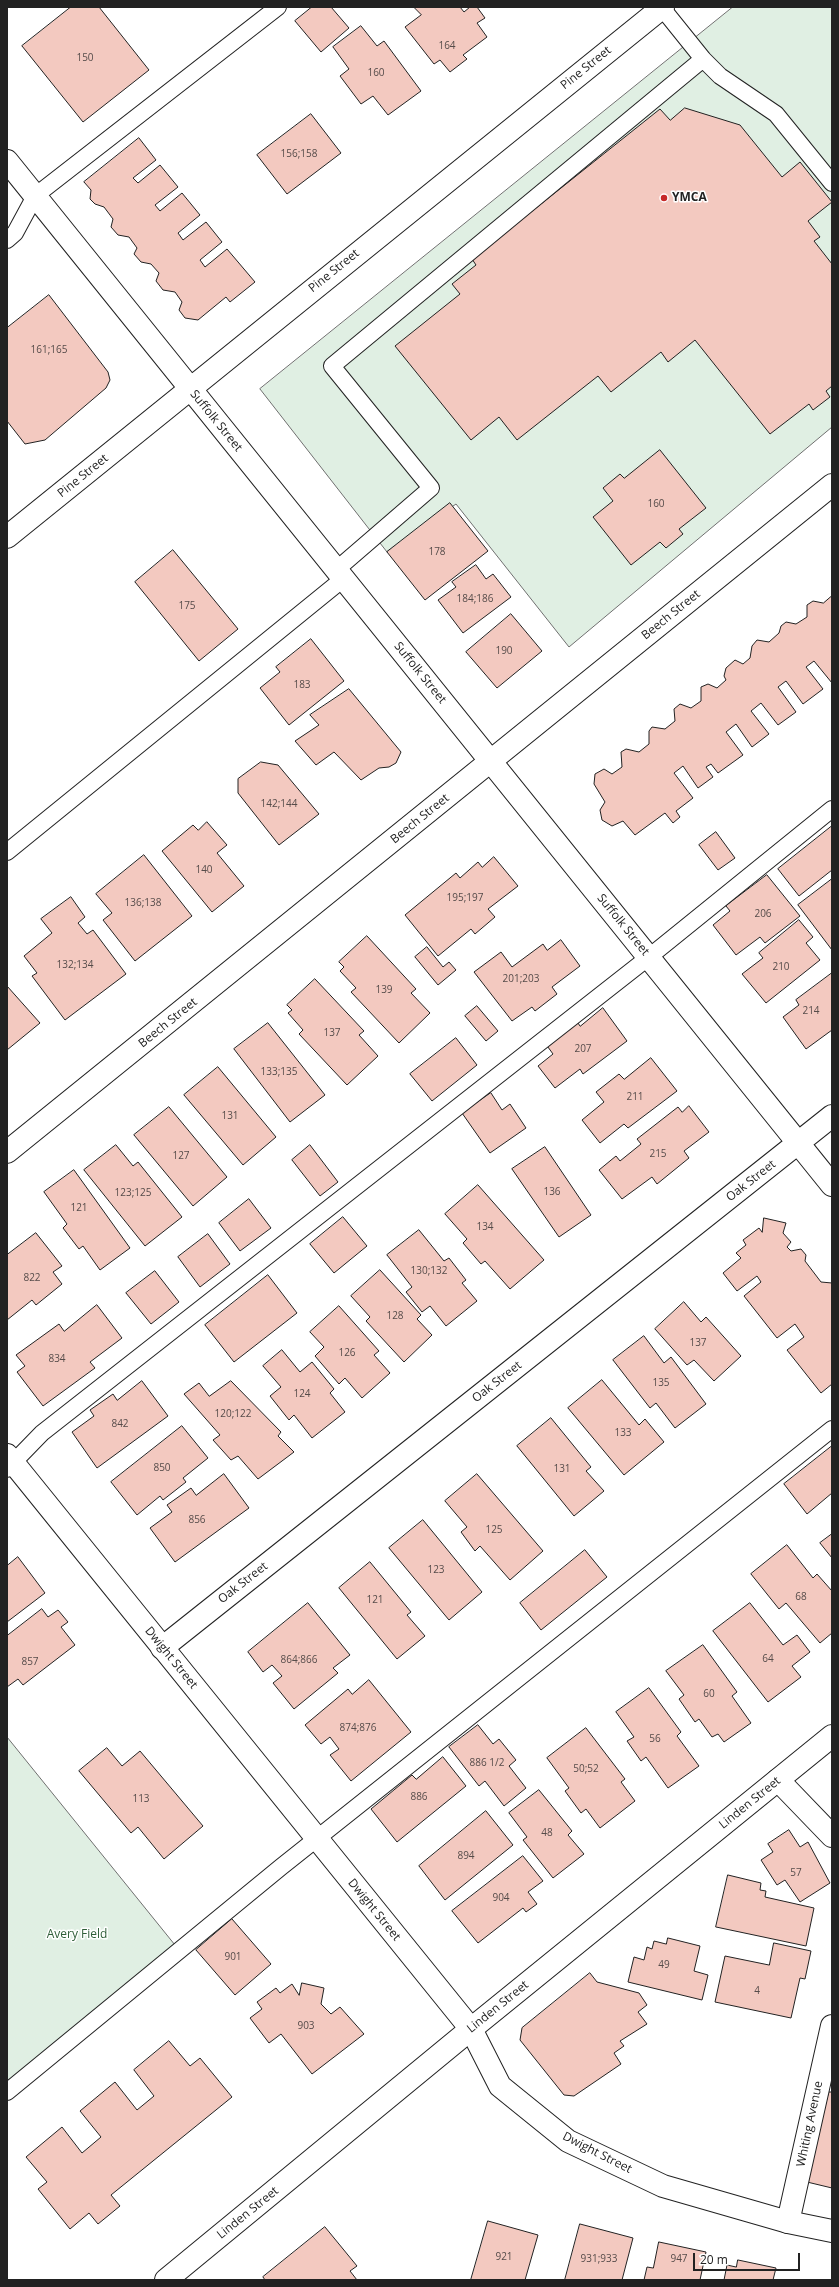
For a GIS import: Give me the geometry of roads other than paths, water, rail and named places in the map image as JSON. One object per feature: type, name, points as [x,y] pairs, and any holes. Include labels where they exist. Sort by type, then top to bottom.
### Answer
[{"type":"street","name":"Pine Street","points":[[7,537],[189,388],[662,7]]},
{"type":"street","name":"Suffolk Street","points":[[7,161],[832,1185]]},
{"type":"street","name":"Beech Street","points":[[7,1152],[832,485]]},
{"type":"street","name":"Oak Street","points":[[162,1648],[832,1116]]},
{"type":"street","name":"Dwight Street","points":[[9,1462],[471,2029],[500,2086],[568,2141],[662,2186],[788,2222],[832,2231]]},
{"type":"street","name":"Linden Street","points":[[166,2280],[471,2029],[832,1736]]},
{"type":"street","points":[[778,1780],[832,1836]]},
{"type":"street","name":"Whiting Avenue","points":[[788,2222],[832,2026]]},
{"type":"lane","points":[[7,240],[15,233],[35,196],[278,7]]},
{"type":"lane","points":[[662,7],[702,59],[720,76],[776,114],[832,183]]},
{"type":"lane","points":[[7,852],[340,574],[431,488],[332,366],[702,59]]},
{"type":"lane","points":[[9,1462],[42,1433],[648,957],[832,809]]},
{"type":"lane","points":[[7,2092],[317,1839],[832,1429]]},
{"type":"place","name":"YMCA","points":[[664,198]]},
{"type":"park label","name":"Avery Field","points":[[77,1935]]}]
